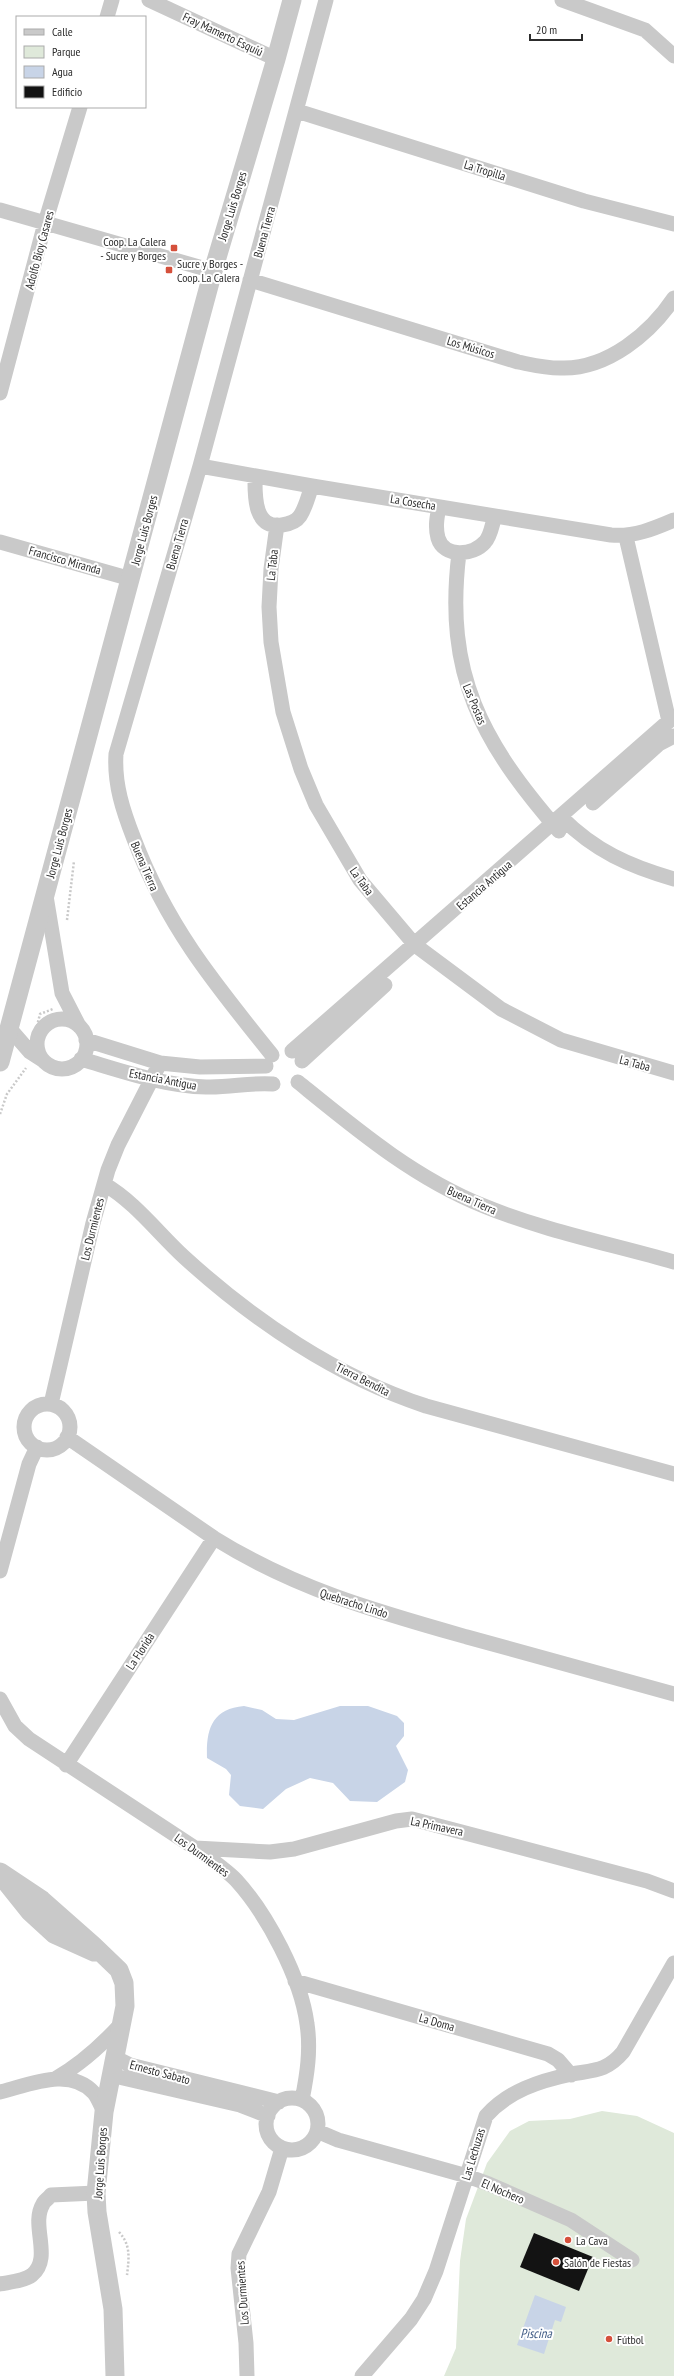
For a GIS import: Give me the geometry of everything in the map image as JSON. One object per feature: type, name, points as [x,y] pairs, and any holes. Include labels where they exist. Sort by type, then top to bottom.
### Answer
[{"type":"street","points":[[107,16],[112,0]]},
{"type":"street","name":"Fray Mamerto Esquiú","points":[[149,0],[276,59]]},
{"type":"street","name":"Jorge Luis Borges","points":[[0,1062],[5,1028],[46,893],[213,271],[292,0]]},
{"type":"street","name":"Buena Tierra","points":[[269,1060],[201,967],[158,896],[123,812],[116,782],[116,754],[200,466],[326,0]]},
{"type":"street","points":[[562,0],[645,30],[674,56]]},
{"type":"street","name":"Adolfo Bioy Casares","points":[[0,393],[46,223],[80,108]]},
{"type":"street","name":"La Tropilla","points":[[297,111],[584,201],[674,224]]},
{"type":"street","points":[[0,210],[213,271]]},
{"type":"street","name":"Los Músicos","points":[[250,280],[518,362],[559,368],[584,365],[628,346],[663,315],[674,298]]},
{"type":"street","name":"La Cosecha","points":[[200,466],[312,486],[626,536],[650,530],[674,520]]},
{"type":"street","points":[[255,476],[255,503],[259,513],[265,521],[277,525],[292,523],[300,516],[312,486]]},
{"type":"street","points":[[439,506],[436,522],[438,540],[443,547],[459,554],[476,549],[485,542],[495,516]]},
{"type":"street","name":"La Taba","points":[[277,525],[271,569],[269,607],[271,642],[283,712],[301,769],[316,805],[360,880],[419,948],[501,1009],[541,1032],[579,1047],[674,1073]]},
{"type":"street","points":[[626,536],[671,724]]},
{"type":"street","name":"Francisco Miranda","points":[[0,542],[131,579]]},
{"type":"street","name":"Las Postas","points":[[459,554],[455,585],[456,615],[457,643],[463,673],[476,708],[490,738],[514,776],[561,825],[633,867],[674,879]]},
{"type":"street","name":"Estancia Antigua","points":[[561,825],[671,724]]},
{"type":"street","name":"Estancia Antigua","points":[[297,1056],[561,825],[659,744],[674,736]]},
{"type":"street","points":[[5,1028],[30,1052],[59,1068],[75,1065],[81,1059],[86,1048],[86,1040],[62,993],[46,893]]},
{"type":"street","points":[[44,1061],[37,1046],[41,1031],[45,1025],[58,1019],[73,1021],[79,1026]]},
{"type":"street","points":[[5,1028],[29,1034],[41,1031]]},
{"type":"street","name":"Estancia Antigua","points":[[86,1040],[107,1048],[160,1063],[200,1067],[269,1060]]},
{"type":"street","points":[[281,1050],[297,1056],[303,1072],[298,1082],[288,1087],[274,1084],[267,1076],[269,1060],[281,1050]]},
{"type":"street","name":"Estancia Antigua","points":[[81,1059],[152,1079],[206,1087],[254,1083],[274,1084]]},
{"type":"street","name":"Los Durmientes","points":[[51,1404],[93,1223],[104,1184],[118,1145],[160,1063]]},
{"type":"street","name":"Buena Tierra","points":[[298,1082],[367,1138],[428,1178],[458,1194],[513,1217],[674,1262]]},
{"type":"street","name":"Tierra Bendita","points":[[104,1184],[120,1193],[184,1257],[219,1287],[299,1344],[370,1383],[426,1406],[674,1474]]},
{"type":"street","points":[[51,1404],[58,1406],[68,1416],[70,1431],[67,1437],[57,1447],[43,1450],[37,1447],[27,1437],[24,1430],[27,1416],[37,1406],[51,1404]]},
{"type":"street","name":"Quebracho Lindo","points":[[67,1437],[214,1538],[267,1568],[330,1596],[418,1623],[674,1694]]},
{"type":"street","points":[[0,1571],[29,1464],[37,1447]]},
{"type":"street","name":"La Florida","points":[[66,1764],[214,1538]]},
{"type":"street","name":"Los Durmientes","points":[[0,1699],[15,1726],[29,1739],[219,1865],[250,1896],[277,1943],[295,1981],[307,2023],[309,2051],[302,2100]]},
{"type":"street","name":"La Primavera","points":[[195,1848],[270,1852],[294,1849],[396,1820],[412,1819],[639,1879],[674,1891]]},
{"type":"street","name":"Jorge Luis Borges","points":[[0,1872],[42,1900],[106,1957],[119,1970],[124,1983],[125,2006],[104,2112],[96,2193],[97,2212],[113,2309],[115,2376]]},
{"type":"street","name":"Las Lechuzas","points":[[362,2376],[411,2319],[424,2299],[436,2271],[467,2176],[481,2125],[498,2102],[516,2091],[571,2075],[602,2069],[614,2063],[623,2052],[674,1963]]},
{"type":"street","name":"La Doma","points":[[295,1981],[548,2054],[558,2060],[571,2075]]},
{"type":"street","points":[[55,2079],[76,2066],[95,2051],[122,2024]]},
{"type":"street","name":"Ernesto Sabato","points":[[112,2066],[205,2090]]},
{"type":"street","points":[[0,2092],[55,2079],[78,2081],[94,2094],[104,2112]]},
{"type":"street","points":[[205,2090],[279,2102],[294,2098],[309,2104],[317,2116],[317,2132],[313,2139],[303,2147],[290,2150],[282,2148],[270,2137],[267,2130],[268,2116],[279,2102]]},
{"type":"street","points":[[205,2090],[268,2116]]},
{"type":"street","name":"El Nochero","points":[[317,2132],[338,2140],[467,2176],[571,2220],[632,2260]]},
{"type":"street","name":"Los Durmientes","points":[[247,2376],[246,2343],[238,2268],[239,2254],[269,2192],[282,2148]]},
{"type":"street","points":[[0,2284],[24,2279],[32,2275],[39,2267],[41,2259],[38,2216],[43,2204],[51,2195],[96,2193]]},
{"type":"green space","name":"La Cava","points":[[602,2111],[637,2116],[674,2133],[674,2376],[444,2376],[456,2348],[460,2261],[466,2219],[487,2163],[510,2131],[529,2121],[570,2119]]},
{"type":"water","points":[[244,1706],[262,1710],[276,1719],[294,1720],[340,1706],[368,1706],[397,1716],[404,1723],[404,1736],[396,1746],[408,1770],[405,1782],[377,1802],[350,1801],[333,1783],[310,1778],[286,1789],[263,1809],[240,1806],[229,1795],[231,1775],[226,1769],[207,1758],[207,1748],[210,1730],[213,1722],[218,1716],[225,1711]]},
{"type":"water","name":"Piscina","points":[[535,2295],[566,2307],[561,2322],[555,2320],[544,2354],[517,2345]]},
{"type":"building","name":"Salón de Fiestas","points":[[534,2233],[593,2257],[579,2291],[520,2267]]},
{"type":"place","name":"Coop. La Calera - Sucre y Borges","points":[[174,248]]},
{"type":"place","name":"Sucre y Borges - Coop. La Calera","points":[[169,270]]},
{"type":"place","name":"La Cava","points":[[568,2240]]},
{"type":"place","name":"Salón de Fiestas","points":[[556,2262]]},
{"type":"place","name":"Fútbol","points":[[609,2339]]}]
